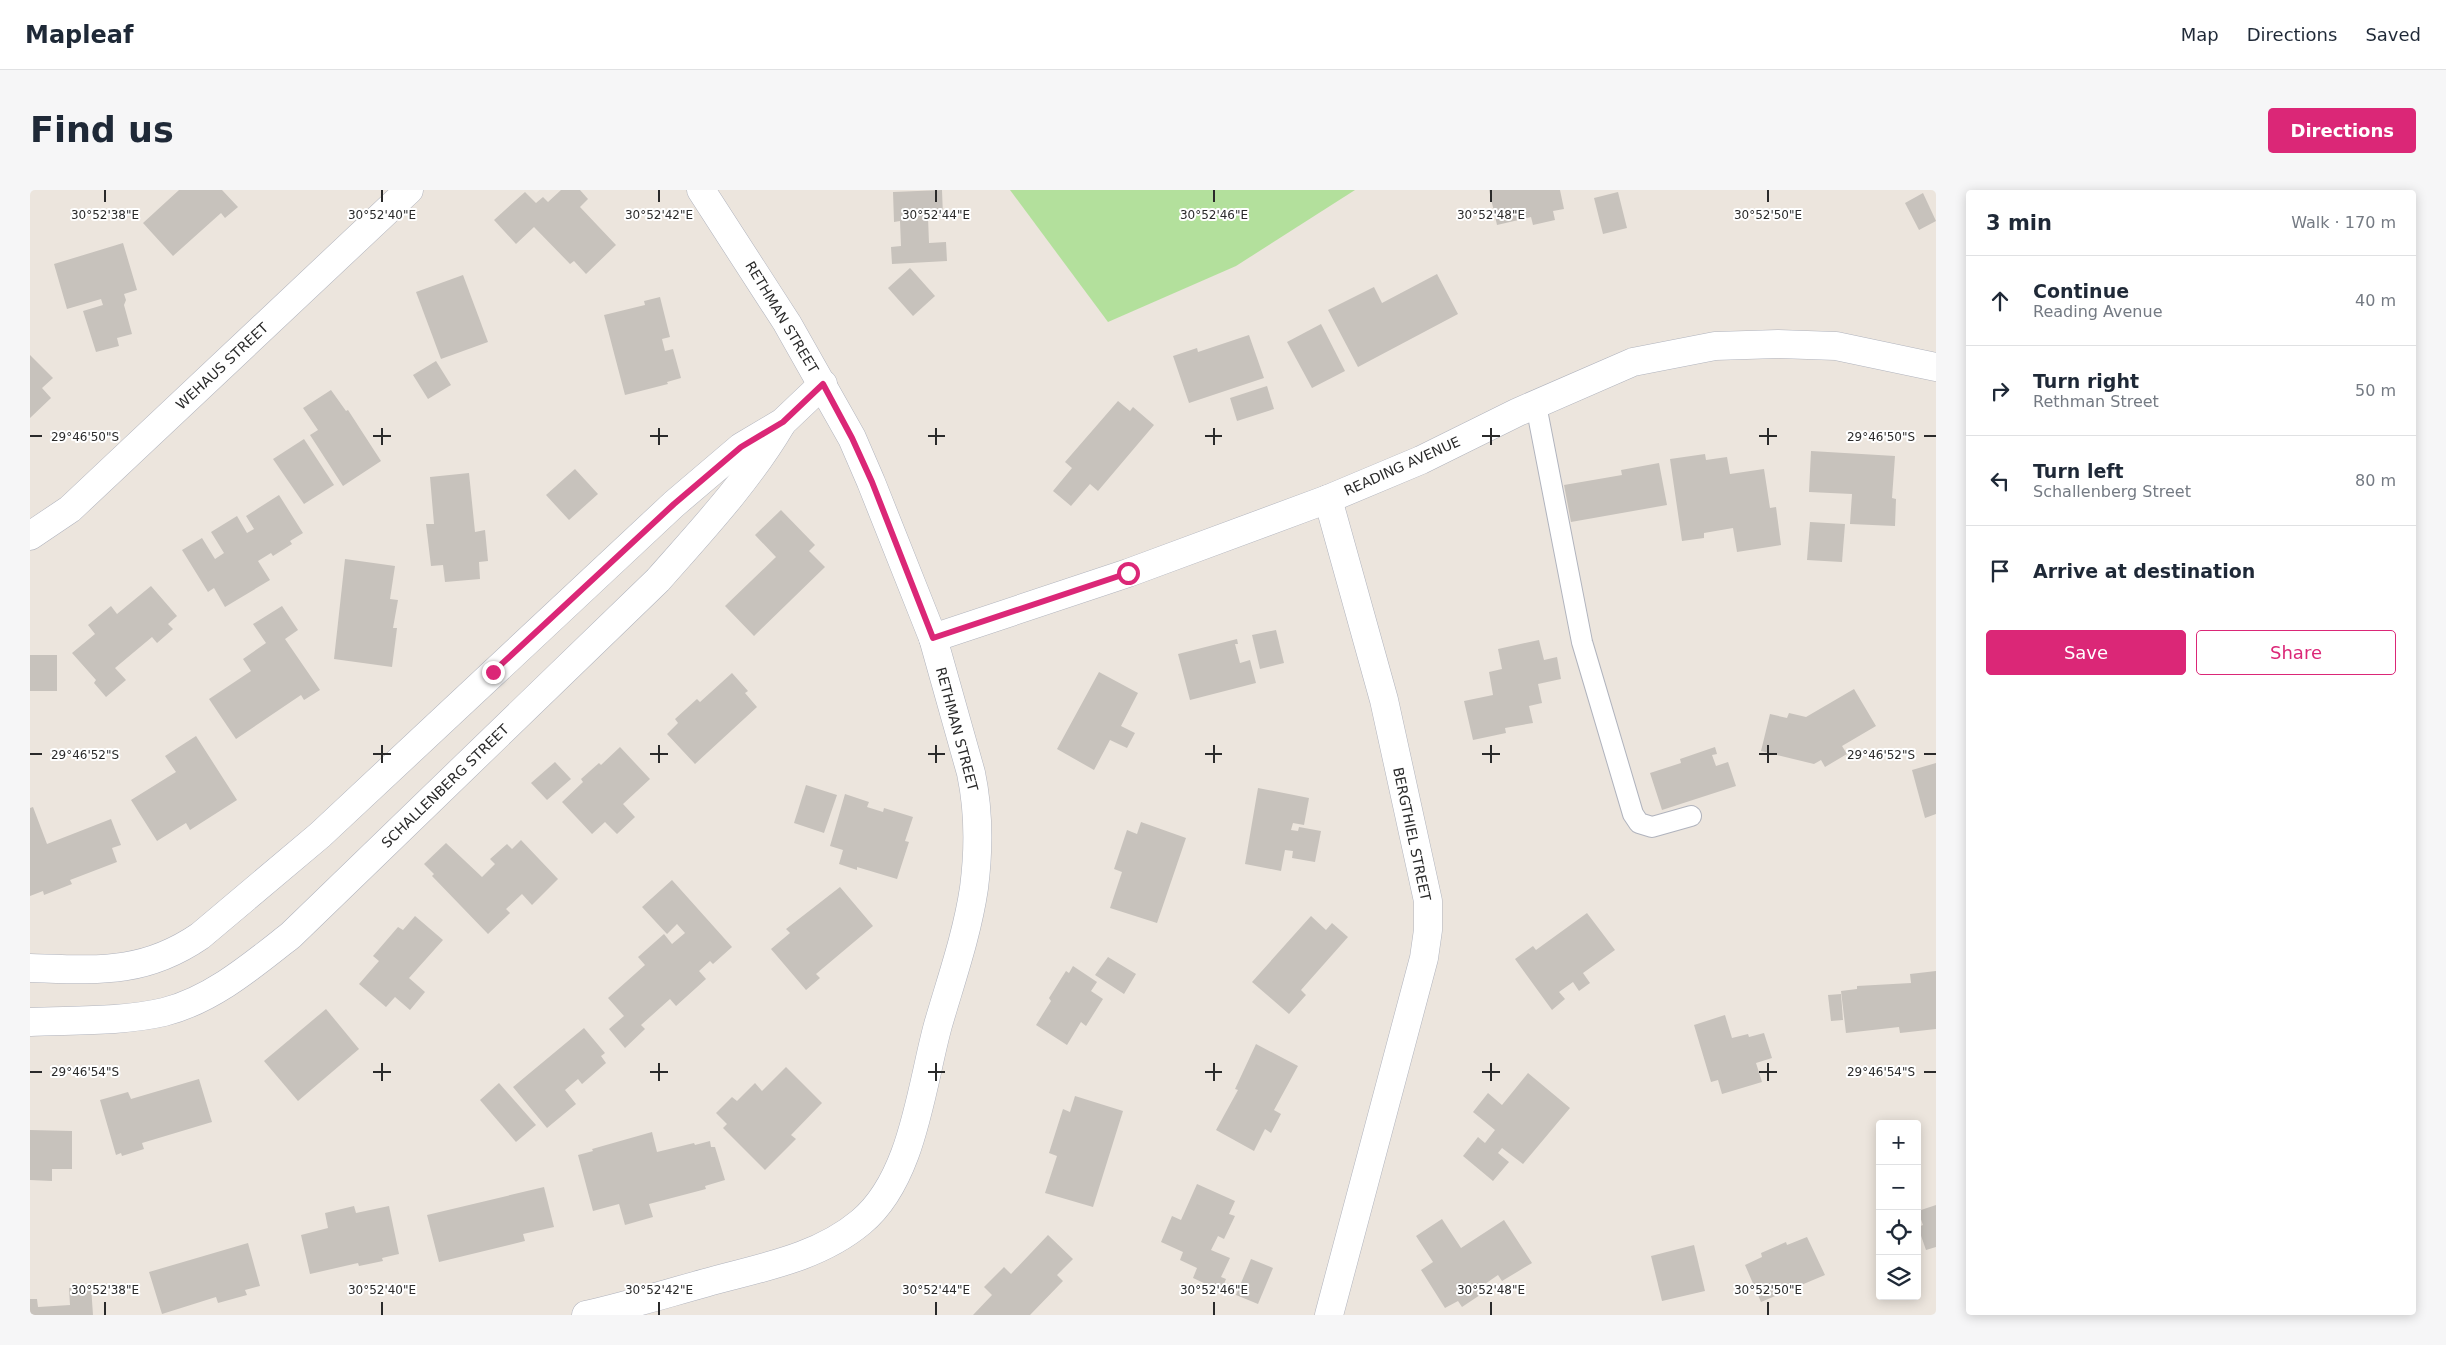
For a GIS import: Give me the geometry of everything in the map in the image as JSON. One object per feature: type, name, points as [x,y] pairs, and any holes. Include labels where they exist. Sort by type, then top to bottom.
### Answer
[{"type":"street","name":"WEHAUS STREET","points":[[30,536],[70,509],[409,190]]},
{"type":"street","name":"RETHMAN STREET","points":[[586,1315],[800,1257],[839,1238],[874,1210],[901,1164],[961,946],[974,886],[978,844],[976,795],[971,773],[933,638],[872,482],[852,438],[823,384],[748,260],[701,190]]},
{"type":"street","name":"READING AVENUE","points":[[933,638],[1128,573],[1328,499],[1421,460],[1536,404],[1633,362],[1715,346],[1836,346],[1936,367]]},
{"type":"street","name":"SCHALLENBERG STREET","points":[[30,968],[93,970],[135,966],[179,950],[200,936],[320,835],[674,504],[741,447],[783,422],[823,384]]},
{"type":"street","name":"SCHALLENBERG STREET","points":[[30,1022],[104,1020],[164,1012],[201,998],[237,977],[291,935],[658,580],[704,528],[760,459],[783,422]]},
{"type":"street","name":"BERGTHIEL STREET","points":[[1328,499],[1384,700],[1428,901],[1428,930],[1422,968],[1329,1315]]},
{"type":"lane","points":[[1536,404],[1582,642],[1633,814],[1638,823],[1652,827],[1691,816]]},
{"type":"green space","points":[[1010,190],[1355,190],[1236,266],[1108,322]]},
{"type":"building","points":[[179,190],[222,190],[238,207],[225,218],[221,213],[173,256],[143,223]]},
{"type":"building","points":[[561,190],[580,190],[588,199],[580,207],[616,245],[586,274],[574,261],[570,264],[534,227],[516,244],[494,220],[525,192],[536,203],[543,197],[548,202]]},
{"type":"building","points":[[942,190],[943,216],[928,217],[929,243],[946,242],[947,261],[892,264],[891,247],[901,246],[900,221],[894,222],[893,192]]},
{"type":"building","points":[[1489,190],[1560,190],[1564,209],[1553,211],[1555,220],[1533,225],[1531,217],[1497,225]]},
{"type":"building","points":[[1618,192],[1627,228],[1603,234],[1594,198]]},
{"type":"building","points":[[1923,193],[1936,221],[1919,230],[1905,203]]},
{"type":"building","points":[[123,243],[137,290],[124,294],[126,300],[124,305],[132,334],[117,338],[119,346],[96,352],[83,311],[103,305],[101,299],[67,309],[54,264]]},
{"type":"building","points":[[910,268],[935,296],[913,316],[888,288]]},
{"type":"building","points":[[1437,274],[1458,314],[1358,367],[1328,310],[1374,287],[1382,303]]},
{"type":"building","points":[[463,275],[488,342],[441,359],[416,292]]},
{"type":"building","points":[[660,297],[670,337],[662,339],[665,351],[673,349],[681,378],[667,382],[668,384],[625,395],[604,315],[645,305],[644,301]]},
{"type":"building","points":[[1321,324],[1345,371],[1312,388],[1287,342]]},
{"type":"building","points":[[1249,335],[1264,378],[1189,403],[1173,356],[1197,348],[1198,352]]},
{"type":"building","points":[[30,355],[53,378],[42,388],[51,398],[30,418]]},
{"type":"building","points":[[436,361],[451,385],[428,399],[413,375]]},
{"type":"building","points":[[1267,386],[1274,409],[1237,421],[1230,398]]},
{"type":"building","points":[[331,390],[346,411],[348,410],[381,461],[343,486],[310,435],[318,430],[303,408]]},
{"type":"building","points":[[1118,401],[1130,411],[1133,407],[1154,425],[1098,491],[1090,484],[1071,506],[1053,491],[1072,468],[1065,462]]},
{"type":"building","points":[[304,439],[334,485],[304,504],[273,459]]},
{"type":"building","points":[[1811,451],[1895,456],[1892,498],[1896,499],[1895,526],[1850,524],[1852,494],[1809,492]]},
{"type":"building","points":[[1705,454],[1706,460],[1727,457],[1730,474],[1764,469],[1770,508],[1776,507],[1781,545],[1737,552],[1733,528],[1704,533],[1704,538],[1682,541],[1670,459]]},
{"type":"building","points":[[1659,463],[1667,505],[1571,522],[1564,485],[1622,475],[1621,470]]},
{"type":"building","points":[[575,469],[598,494],[569,520],[546,495]]},
{"type":"building","points":[[469,473],[475,532],[485,530],[488,561],[479,562],[480,579],[445,582],[443,565],[431,566],[426,524],[434,524],[430,477]]},
{"type":"building","points":[[279,495],[303,533],[290,541],[292,544],[273,556],[271,553],[258,561],[270,580],[225,607],[214,588],[208,592],[182,550],[202,538],[215,559],[224,553],[211,532],[237,516],[247,533],[254,529],[246,516]]},
{"type":"building","points":[[781,510],[815,545],[809,551],[825,567],[754,636],[725,606],[776,557],[755,535]]},
{"type":"building","points":[[1810,522],[1845,524],[1842,562],[1807,560]]},
{"type":"building","points":[[345,559],[395,566],[390,599],[398,600],[393,628],[397,628],[392,667],[334,659]]},
{"type":"building","points":[[151,586],[177,616],[168,624],[173,629],[157,643],[152,637],[115,668],[126,680],[106,697],[94,683],[96,680],[72,653],[95,634],[88,625],[111,606],[117,614]]},
{"type":"building","points":[[282,606],[298,630],[285,639],[320,690],[304,700],[301,695],[236,739],[209,699],[251,671],[243,659],[266,643],[253,624]]},
{"type":"building","points":[[1276,630],[1284,663],[1260,669],[1252,635]]},
{"type":"building","points":[[1237,639],[1238,644],[1235,644],[1240,663],[1250,660],[1256,683],[1190,700],[1178,654]]},
{"type":"building","points":[[1539,640],[1544,660],[1557,657],[1561,679],[1538,684],[1542,703],[1529,706],[1533,723],[1505,728],[1506,733],[1473,740],[1464,701],[1493,695],[1489,672],[1502,669],[1498,649]]},
{"type":"building","points":[[30,655],[57,655],[57,691],[30,691]]},
{"type":"building","points":[[1099,672],[1138,693],[1121,726],[1135,733],[1127,748],[1110,740],[1094,770],[1057,749]]},
{"type":"building","points":[[732,673],[748,691],[745,693],[757,707],[695,764],[667,734],[678,723],[675,719],[697,699],[700,702]]},
{"type":"building","points":[[1854,689],[1876,726],[1842,746],[1847,754],[1825,767],[1821,760],[1814,764],[1761,751],[1770,714],[1787,718],[1789,713],[1806,717]]},
{"type":"building","points":[[196,736],[237,800],[190,830],[186,823],[157,841],[131,800],[176,772],[165,756]]},
{"type":"building","points":[[620,747],[650,779],[623,804],[635,817],[617,834],[605,822],[592,834],[562,802],[583,782],[581,779],[599,763],[601,765]]},
{"type":"building","points":[[1715,747],[1717,754],[1712,755],[1716,766],[1728,762],[1736,786],[1662,810],[1650,773],[1681,763],[1680,759]]},
{"type":"building","points":[[555,762],[571,779],[547,800],[531,783]]},
{"type":"building","points":[[1936,763],[1936,814],[1925,818],[1912,770]]},
{"type":"building","points":[[806,785],[837,795],[824,833],[794,823]]},
{"type":"building","points":[[1258,788],[1309,798],[1304,825],[1293,823],[1291,830],[1298,831],[1299,827],[1321,831],[1315,862],[1292,858],[1293,851],[1285,850],[1281,871],[1245,864]]},
{"type":"building","points":[[845,794],[869,802],[867,807],[883,812],[884,808],[913,817],[905,841],[909,842],[897,879],[857,867],[857,870],[839,864],[843,850],[830,846]]},
{"type":"building","points":[[33,807],[47,844],[111,819],[121,845],[112,848],[117,862],[70,880],[72,884],[44,895],[43,891],[30,896],[30,808]]},
{"type":"building","points":[[1141,822],[1186,838],[1157,923],[1110,908],[1122,872],[1114,869],[1127,830],[1137,834]]},
{"type":"building","points":[[521,840],[558,879],[532,905],[522,894],[506,909],[510,913],[488,934],[432,876],[434,874],[424,864],[446,843],[482,877],[495,864],[490,859],[507,844],[512,849]]},
{"type":"building","points":[[672,880],[732,947],[713,964],[710,961],[699,971],[706,979],[676,1006],[670,999],[641,1025],[645,1029],[625,1048],[609,1029],[624,1016],[608,998],[645,965],[638,957],[664,934],[672,944],[685,933],[677,924],[667,934],[642,907]]},
{"type":"building","points":[[840,887],[873,926],[816,974],[820,978],[806,990],[771,949],[790,933],[786,929]]},
{"type":"building","points":[[1587,913],[1615,950],[1583,973],[1590,983],[1579,991],[1573,982],[1559,992],[1565,999],[1552,1010],[1515,959],[1533,946],[1536,950]]},
{"type":"building","points":[[415,916],[443,940],[409,978],[425,992],[410,1010],[395,997],[386,1007],[359,984],[379,961],[373,956],[398,927],[403,930]]},
{"type":"building","points":[[1311,916],[1326,930],[1332,923],[1348,937],[1301,990],[1306,995],[1289,1014],[1252,982]]},
{"type":"building","points":[[1108,957],[1136,974],[1124,994],[1095,975]]},
{"type":"building","points":[[1073,966],[1097,982],[1091,991],[1103,999],[1086,1026],[1081,1022],[1067,1045],[1036,1025],[1051,1001],[1049,998],[1066,971],[1069,973]]},
{"type":"building","points":[[1936,971],[1936,1029],[1900,1033],[1899,1027],[1846,1033],[1841,991],[1857,989],[1857,986],[1911,983],[1910,974]]},
{"type":"building","points":[[1841,994],[1843,1020],[1831,1021],[1828,995]]},
{"type":"building","points":[[326,1009],[359,1049],[298,1101],[264,1061]]},
{"type":"building","points":[[1725,1015],[1732,1038],[1748,1034],[1749,1037],[1764,1033],[1772,1058],[1756,1063],[1762,1082],[1722,1094],[1718,1080],[1711,1082],[1694,1025]]},
{"type":"building","points":[[584,1028],[605,1053],[601,1056],[606,1063],[582,1084],[578,1079],[565,1090],[576,1104],[547,1128],[513,1087]]},
{"type":"building","points":[[1256,1044],[1298,1066],[1274,1110],[1281,1114],[1271,1133],[1265,1129],[1254,1151],[1216,1130],[1238,1090],[1235,1089]]},
{"type":"building","points":[[786,1067],[822,1103],[791,1135],[796,1139],[765,1170],[723,1128],[727,1124],[716,1113],[732,1097],[737,1101],[755,1083],[762,1091]]},
{"type":"building","points":[[1528,1073],[1570,1108],[1523,1164],[1502,1148],[1498,1153],[1509,1162],[1493,1181],[1463,1156],[1478,1137],[1485,1143],[1495,1130],[1473,1112],[1488,1093],[1502,1105]]},
{"type":"building","points":[[199,1079],[212,1122],[142,1143],[144,1149],[122,1156],[121,1153],[116,1155],[100,1100],[128,1092],[131,1099]]},
{"type":"building","points":[[499,1083],[536,1125],[516,1142],[480,1100]]},
{"type":"building","points":[[1075,1096],[1123,1111],[1093,1207],[1045,1193],[1057,1156],[1049,1153],[1063,1109],[1070,1112]]},
{"type":"building","points":[[30,1130],[72,1131],[72,1169],[52,1169],[52,1181],[30,1180]]},
{"type":"building","points":[[652,1132],[657,1152],[710,1141],[711,1147],[715,1147],[725,1180],[705,1186],[706,1189],[649,1204],[653,1217],[625,1225],[619,1204],[593,1211],[578,1155],[593,1151],[592,1149]]},
{"type":"building","points":[[1197,1184],[1235,1201],[1229,1214],[1235,1216],[1224,1239],[1218,1236],[1211,1250],[1230,1258],[1221,1277],[1226,1279],[1221,1291],[1193,1278],[1197,1268],[1180,1260],[1183,1252],[1161,1242],[1172,1216],[1181,1220]]},
{"type":"building","points":[[544,1187],[554,1227],[523,1234],[525,1241],[439,1262],[427,1215]]},
{"type":"building","points":[[1936,1205],[1936,1247],[1926,1250],[1921,1236],[1921,1226],[1923,1225],[1921,1210]]},
{"type":"building","points":[[354,1206],[356,1213],[389,1206],[399,1254],[382,1258],[383,1261],[359,1266],[358,1263],[310,1274],[301,1235],[328,1228],[325,1213]]},
{"type":"building","points":[[1442,1219],[1461,1248],[1504,1220],[1532,1263],[1502,1281],[1498,1275],[1482,1286],[1486,1291],[1462,1307],[1458,1301],[1445,1308],[1421,1270],[1433,1262],[1416,1236]]},
{"type":"building","points":[[1048,1235],[1073,1259],[1057,1275],[1063,1281],[1030,1315],[973,1315],[992,1295],[984,1287],[1004,1267],[1011,1274]]},
{"type":"building","points":[[1807,1237],[1825,1275],[1761,1302],[1745,1265],[1762,1257],[1761,1253],[1786,1242],[1787,1245]]},
{"type":"building","points":[[248,1243],[260,1286],[245,1290],[247,1295],[218,1303],[216,1297],[162,1314],[149,1272]]},
{"type":"building","points":[[1694,1245],[1705,1291],[1662,1301],[1651,1256]]},
{"type":"building","points":[[1251,1259],[1273,1268],[1258,1304],[1236,1295]]},
{"type":"building","points":[[91,1286],[93,1315],[30,1315],[30,1299],[37,1299],[38,1307],[70,1305],[69,1288]]},
{"type":"route","points":[[493,672],[674,504],[741,447],[783,422],[823,384],[852,438],[872,482],[918,604],[933,638],[1128,573]]}]
